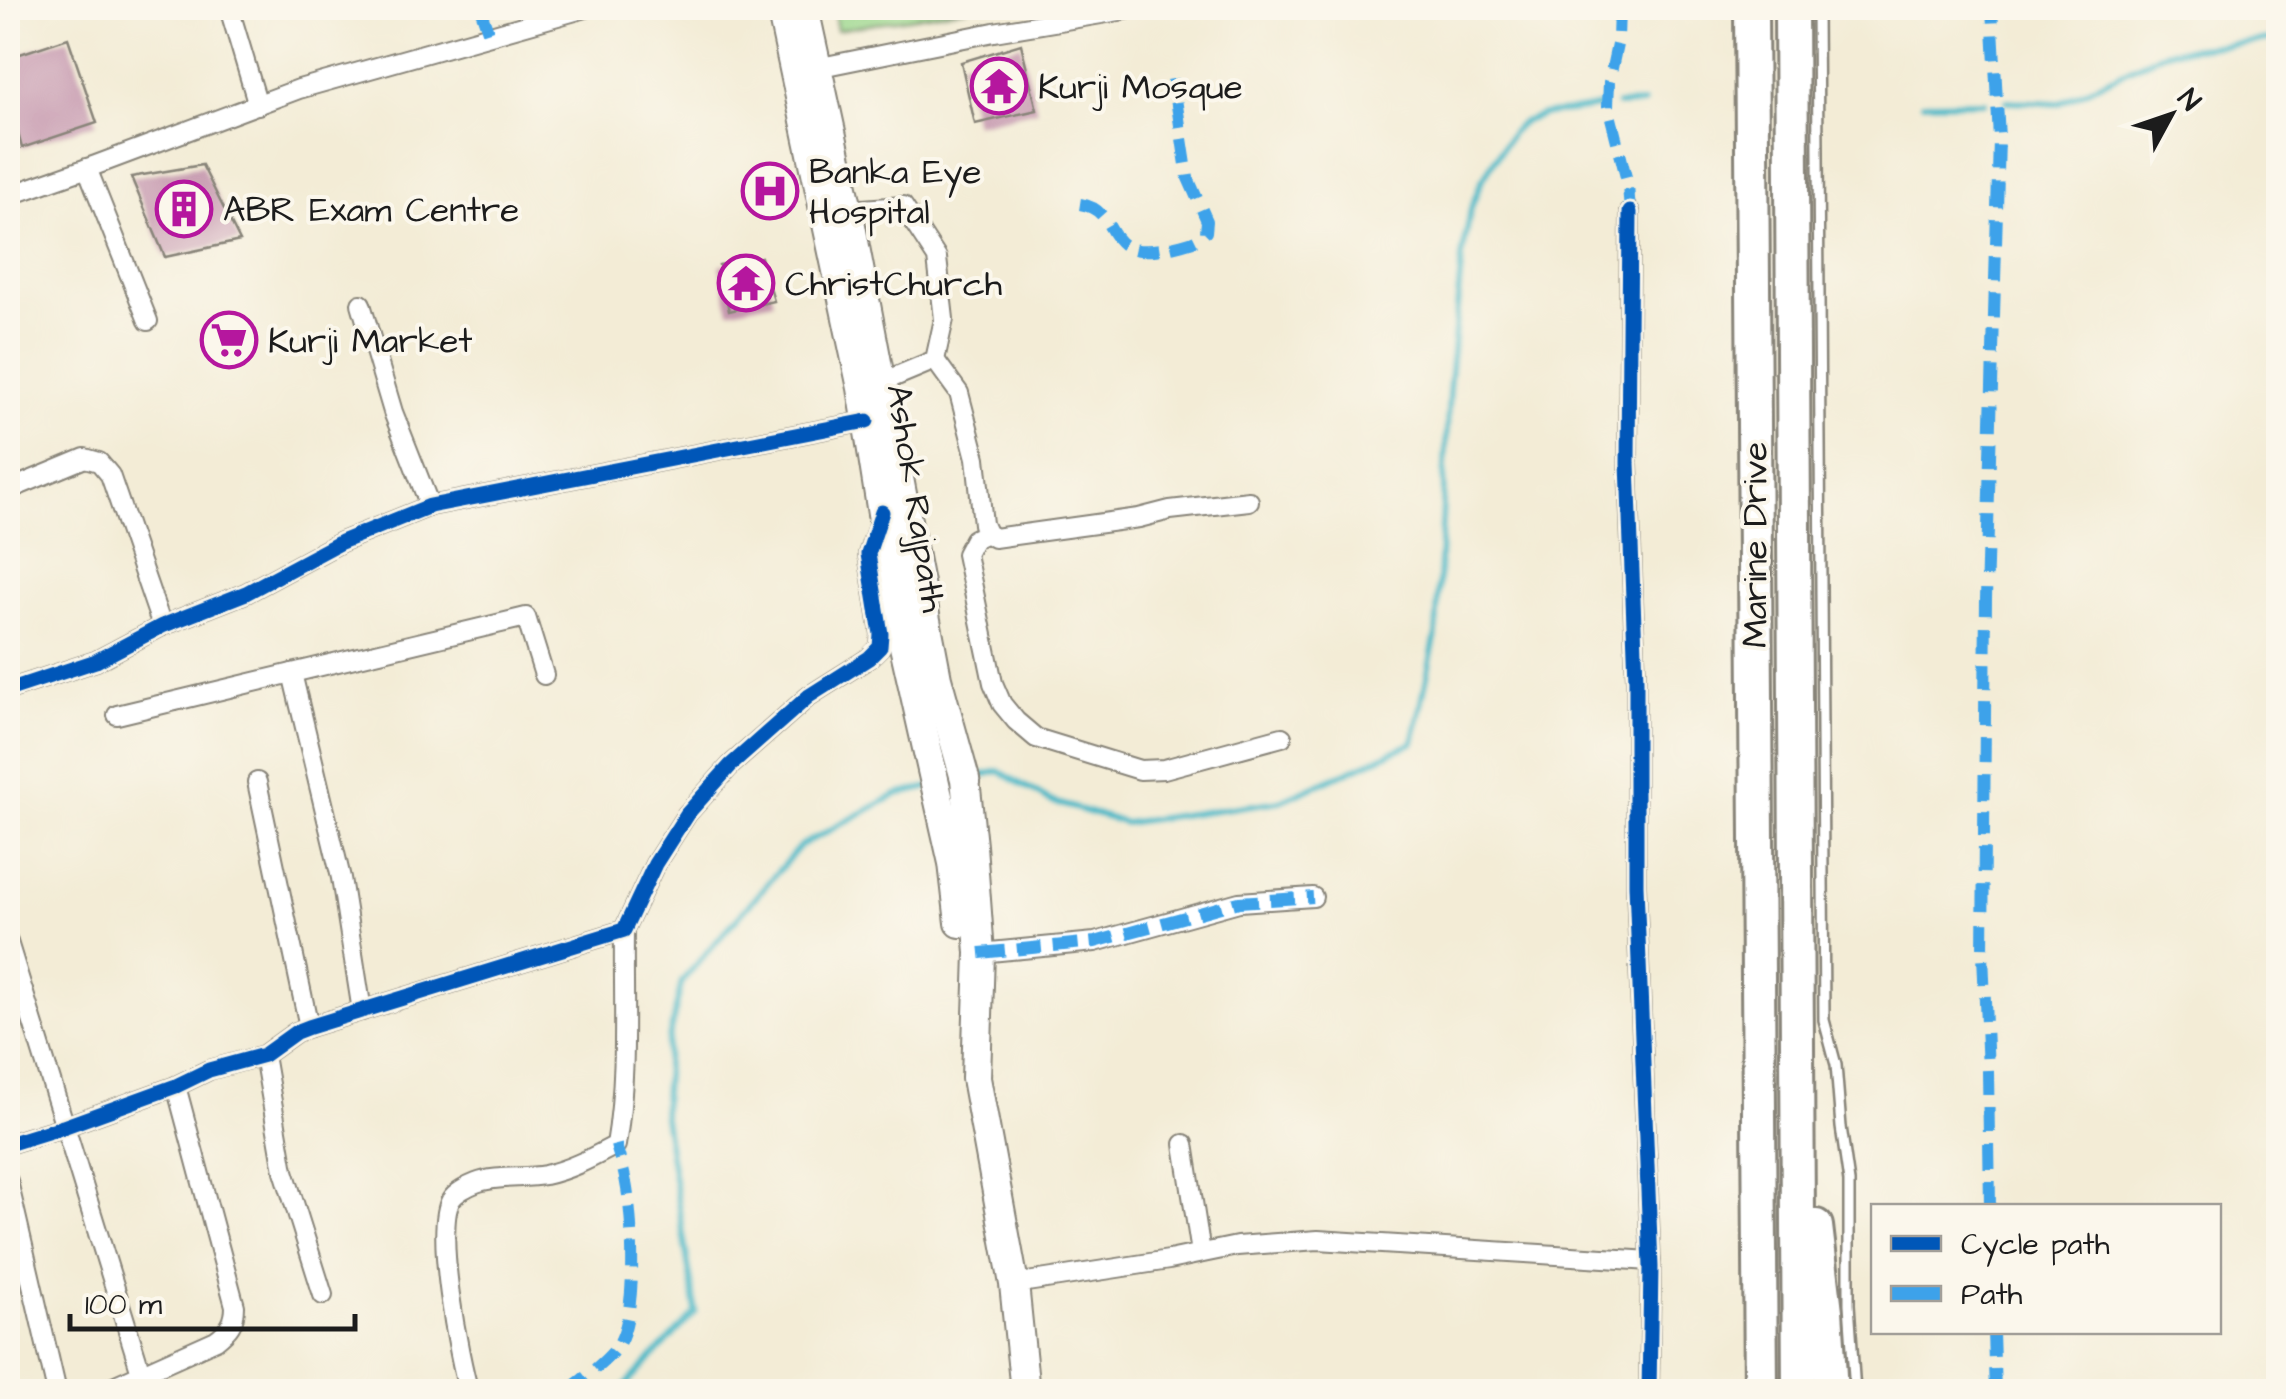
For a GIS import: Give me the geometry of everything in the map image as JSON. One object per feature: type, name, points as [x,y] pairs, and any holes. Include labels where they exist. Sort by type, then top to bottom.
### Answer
[{"type":"highway","name":"Marine Drive","points":[[1751,8],[1760,1392]]},
{"type":"highway","name":"Marine Drive","points":[[1791,8],[1797,1098]]},
{"type":"highway","points":[[1797,1098],[1799,1392]]},
{"type":"highway","points":[[1797,1098],[1826,1312],[1831,1392]]},
{"type":"main road","name":"Ashok Rajpath","points":[[782,8],[806,70],[848,210],[859,326]]},
{"type":"main road","name":"Ashok Rajpath","points":[[804,8],[806,70],[871,386],[882,512],[901,633],[924,680]]},
{"type":"main road","name":"Ashok Rajpath","points":[[875,428],[980,953],[976,1078],[1014,1284],[1024,1392]]},
{"type":"main road","name":"Ashok Rajpath","points":[[963,854],[964,956],[977,1001]]},
{"type":"street","points":[[229,8],[258,105]]},
{"type":"street","points":[[9,191],[88,168],[299,89],[586,8]]},
{"type":"street","points":[[806,70],[1137,8]]},
{"type":"street","points":[[88,168],[148,320]]},
{"type":"street","points":[[848,210],[903,206],[938,258],[944,319],[935,360],[959,393],[976,458],[983,524],[994,538],[1248,501]]},
{"type":"street","points":[[1630,212],[1628,463],[1636,680],[1636,885],[1651,1261],[1649,1392]]},
{"type":"street","points":[[361,304],[393,412],[430,506]]},
{"type":"street","points":[[871,386],[935,360]]},
{"type":"street","points":[[8,690],[96,661],[162,626],[246,593],[341,542],[430,506],[875,428]]},
{"type":"street","points":[[8,490],[84,458],[99,462],[110,475],[162,626]]},
{"type":"street","points":[[470,1392],[450,1299],[446,1216],[451,1200],[479,1182],[545,1175],[586,1163],[616,1145],[620,1120],[624,930],[668,840],[731,765],[809,696],[880,647],[868,554],[882,512]]},
{"type":"street","points":[[988,533],[974,538],[966,554],[992,683],[1002,704],[1036,738],[1140,770],[1164,768],[1282,737]]},
{"type":"street","points":[[117,715],[526,616],[544,675]]},
{"type":"street","points":[[292,673],[341,878],[362,1011]]},
{"type":"street","points":[[257,782],[309,1027]]},
{"type":"street","points":[[980,953],[1095,942],[1240,902],[1313,897]]},
{"type":"street","points":[[8,1144],[176,1086],[209,1070],[264,1055],[309,1027],[624,930]]},
{"type":"street","points":[[8,942],[145,1383]]},
{"type":"street","points":[[264,1055],[284,1171],[323,1295]]},
{"type":"street","points":[[100,1392],[145,1383],[216,1340],[234,1321],[235,1306],[176,1086]]},
{"type":"street","points":[[1184,1144],[1202,1253]]},
{"type":"street","points":[[8,1181],[57,1392]]},
{"type":"street","points":[[1014,1284],[1236,1246],[1318,1240],[1651,1261]]},
{"type":"lane","points":[[1817,8],[1824,1020],[1836,1064],[1849,1182],[1849,1304],[1855,1392]]},
{"type":"green space","points":[[833,8],[968,8],[837,30]]},
{"type":"building","points":[[68,38],[97,123],[22,148],[8,95],[8,58]]},
{"type":"building","name":"Kurji Mosque","points":[[1021,44],[1037,110],[975,124],[961,62]]},
{"type":"building","name":"ABR Exam Centre","points":[[202,165],[240,241],[165,257],[131,177]]},
{"type":"building","name":"ChristChurch","points":[[761,257],[774,301],[729,311],[719,265]]},
{"type":"waterway","points":[[2007,101],[2060,103],[2167,51],[2278,39]]},
{"type":"waterway","points":[[1923,103],[1985,102]]},
{"type":"waterway","points":[[1618,105],[1643,104]]},
{"type":"waterway","points":[[971,778],[999,771],[1050,801],[1125,823],[1280,801],[1413,743],[1436,634],[1449,391],[1462,257],[1471,208],[1481,182],[1512,132],[1523,122],[1542,115],[1600,107]]},
{"type":"waterway","points":[[619,1392],[696,1312],[663,1112],[667,1047],[682,981],[800,846],[896,795],[930,787]]},
{"type":"marked path","points":[[480,8],[489,34]]},
{"type":"marked path","points":[[1619,8],[1608,106],[1628,185],[1630,212]]},
{"type":"marked path","points":[[1990,1204],[1983,955],[1986,599],[1999,139],[1992,8]]},
{"type":"marked path","points":[[1080,204],[1103,216],[1121,243],[1131,248],[1171,247],[1206,232],[1207,221],[1188,178],[1173,79]]},
{"type":"marked path","points":[[980,953],[1095,942],[1239,902],[1313,897]]},
{"type":"marked path","points":[[566,1392],[614,1351],[629,1312],[631,1219],[616,1145]]},
{"type":"marked path","points":[[1993,1334],[1995,1392]]},
{"type":"cycle path","points":[[1630,212],[1628,463],[1636,680],[1636,885],[1651,1267],[1649,1392]]},
{"type":"cycle path","points":[[8,690],[96,661],[162,626],[246,593],[341,542],[430,506],[867,421]]},
{"type":"cycle path","points":[[8,1144],[176,1086],[209,1070],[264,1055],[309,1027],[624,930],[655,864],[687,814],[731,765],[809,696],[880,647],[868,554],[882,512]]},
{"type":"place","name":"Kurji Mosque","points":[[999,86]]},
{"type":"place","name":"Banka Eye Hospital","points":[[770,191]]},
{"type":"place","name":"ABR Exam Centre","points":[[184,209]]},
{"type":"place","name":"ChristChurch","points":[[746,283]]},
{"type":"place","name":"Kurji Market","points":[[229,340]]}]
